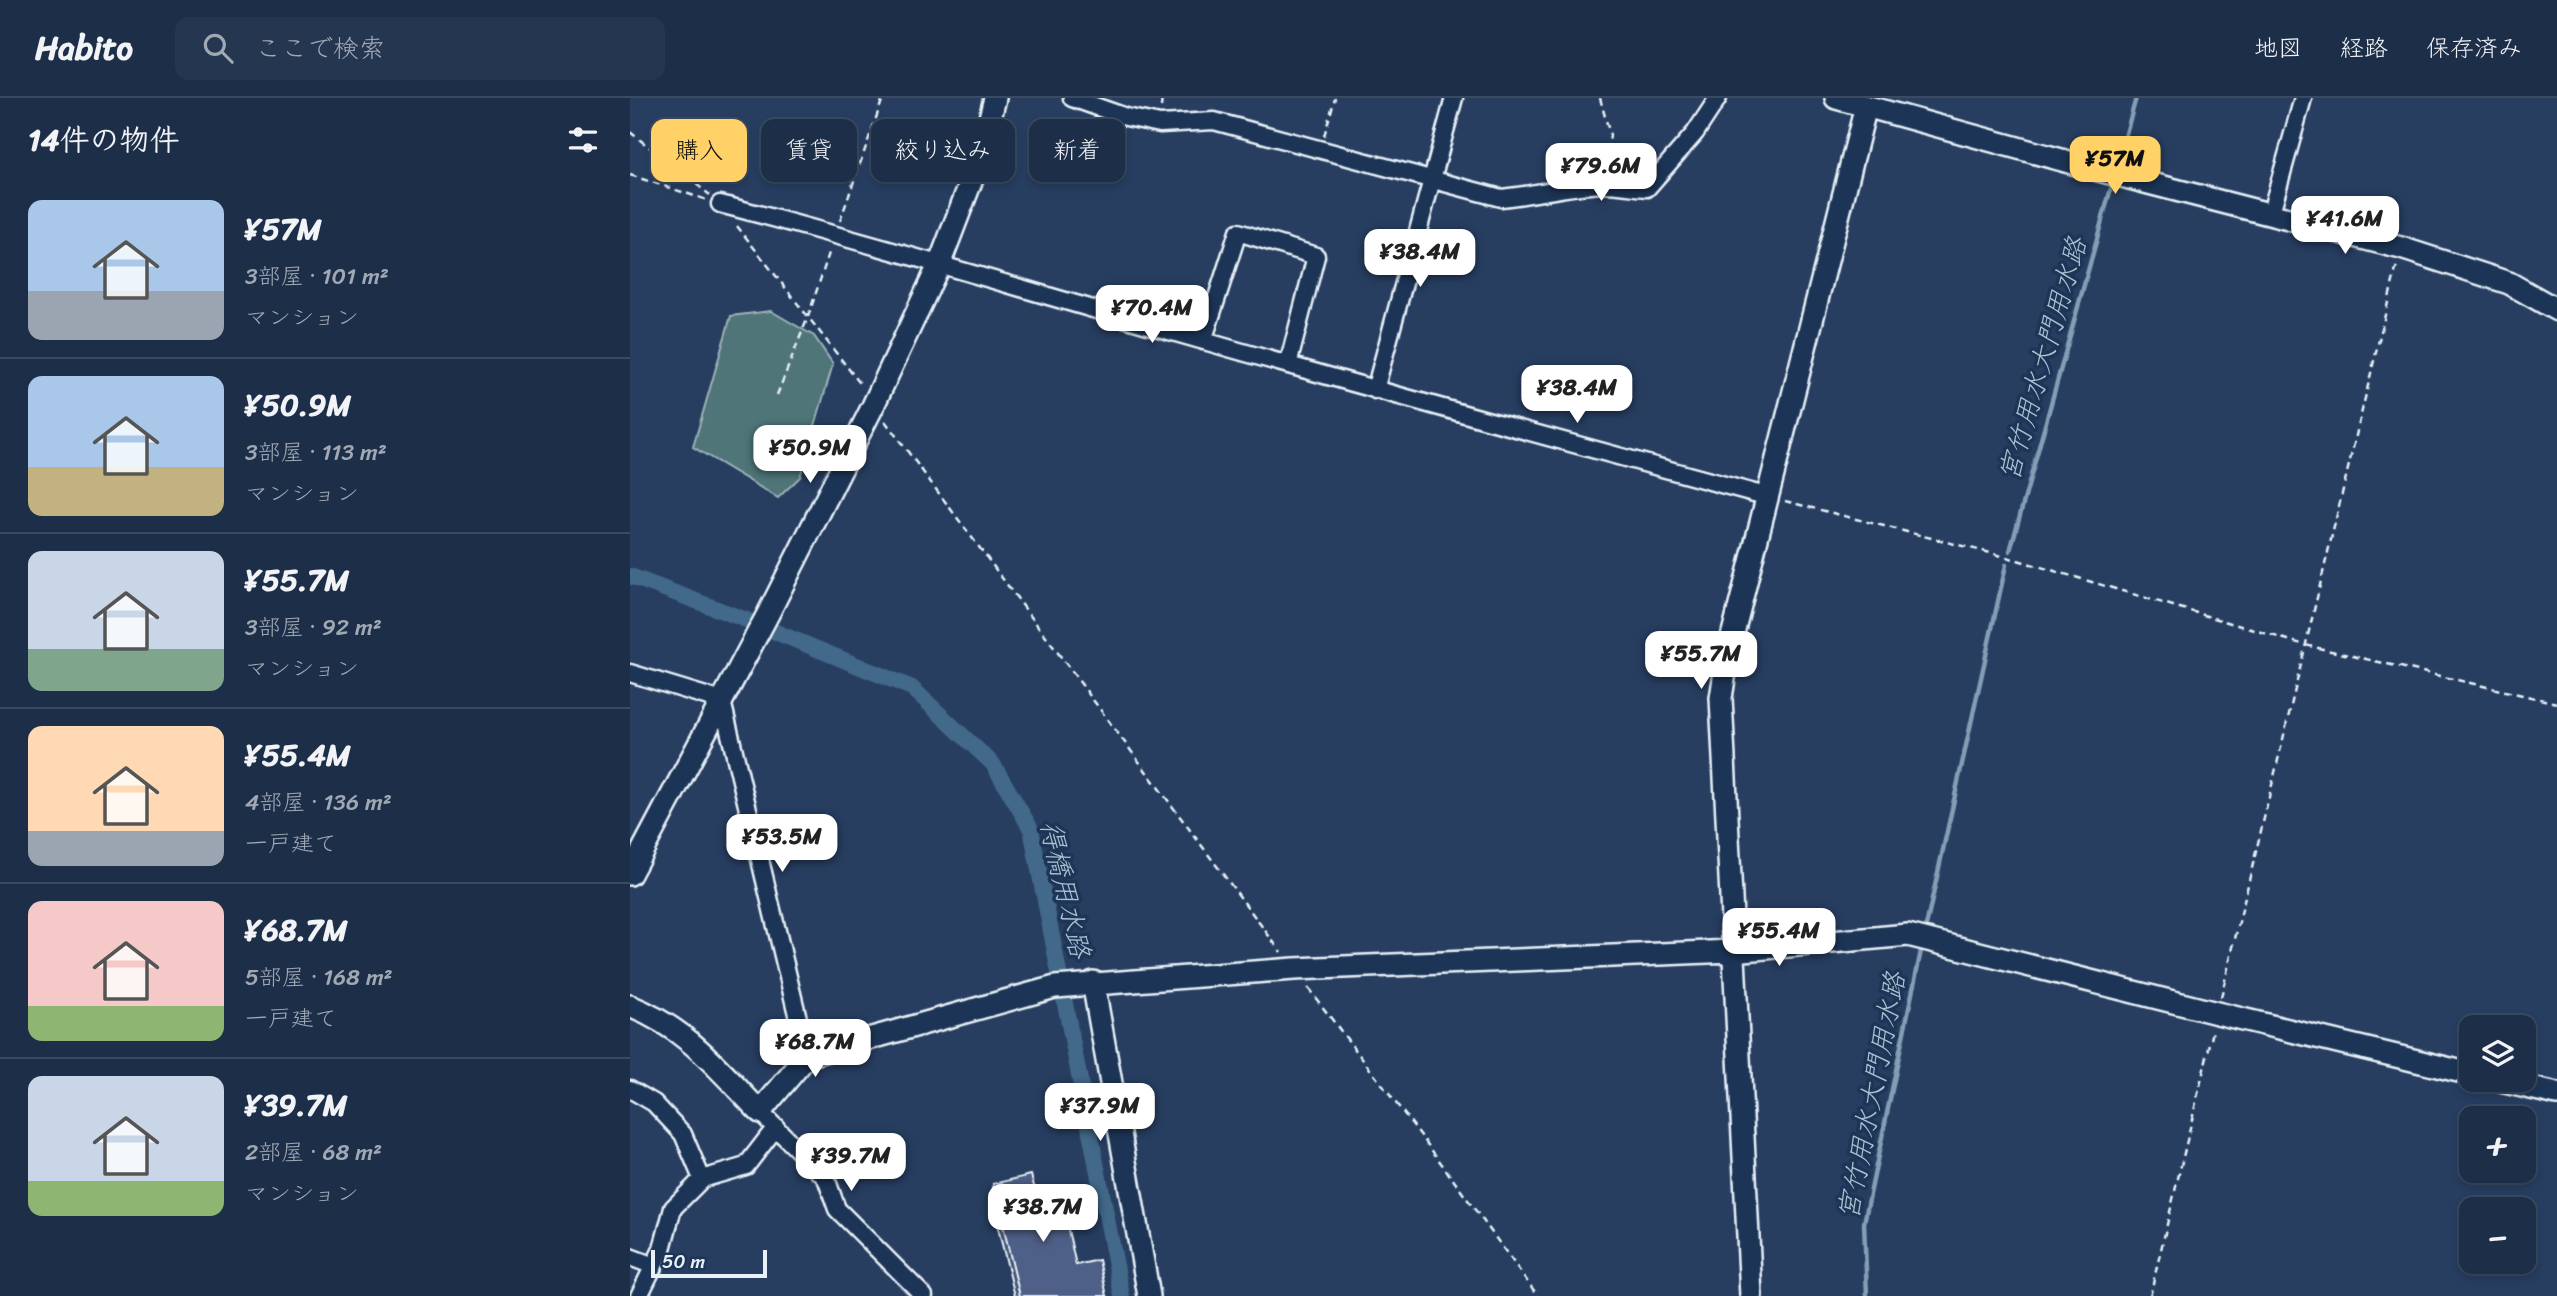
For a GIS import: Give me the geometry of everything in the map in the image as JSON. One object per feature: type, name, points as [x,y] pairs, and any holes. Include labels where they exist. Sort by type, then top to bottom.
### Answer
[{"type":"street","points":[[630,874],[873,406],[939,265],[980,158],[995,98]]},
{"type":"street","points":[[1072,98],[1126,117],[1160,124],[1214,121],[1501,198],[1605,184],[1647,188],[1695,133],[1718,98]]},
{"type":"street","points":[[1375,390],[1454,98]]},
{"type":"street","points":[[1836,98],[2270,216],[2401,248],[2510,283],[2557,310]]},
{"type":"street","points":[[2270,216],[2303,98]]},
{"type":"street","points":[[1751,1296],[1721,698],[1728,653],[1866,106]]},
{"type":"street","points":[[720,204],[836,233],[1375,390],[1769,497]]},
{"type":"street","points":[[1203,341],[1238,232],[1316,256],[1289,365]]},
{"type":"street","points":[[630,673],[722,701]]},
{"type":"street","points":[[722,701],[807,1056]]},
{"type":"street","points":[[760,1112],[807,1056],[1074,985],[1293,969],[1733,951],[1908,935],[2459,1071]]},
{"type":"street","points":[[1074,985],[1149,1296]]},
{"type":"street","points":[[630,1006],[655,1016],[693,1042],[826,1178],[837,1209],[864,1239],[924,1296]]},
{"type":"street","points":[[630,1089],[654,1103],[683,1134],[702,1179]]},
{"type":"street","points":[[2536,1089],[2557,1094]]},
{"type":"street","points":[[639,1296],[662,1249],[674,1208],[702,1179],[746,1166],[776,1127]]},
{"type":"street","points":[[630,1257],[654,1265]]},
{"type":"path","points":[[1320,149],[1335,98]]},
{"type":"path","points":[[1600,98],[1609,135],[1605,184]]},
{"type":"path","points":[[630,132],[720,204],[860,381],[873,406],[1293,969],[1425,1140],[1538,1296]]},
{"type":"path","points":[[630,175],[720,204]]},
{"type":"path","points":[[2150,1296],[2401,248]]},
{"type":"path","points":[[1769,497],[2014,559],[2305,645],[2557,704]]},
{"type":"green space","points":[[771,311],[814,336],[833,364],[800,477],[778,498],[693,447],[731,316]]},
{"type":"building","points":[[1031,1175],[1037,1197],[1059,1190],[1076,1265],[1099,1260],[1107,1296],[1020,1296],[993,1184]]},
{"type":"waterway","name":"宮竹用水大門用水路","points":[[2116,169],[2136,98]]},
{"type":"waterway","name":"宮竹用水大門用水路","points":[[2010,551],[2113,181]]},
{"type":"waterway","name":"宮竹用水大門用水路","points":[[1925,931],[2006,565]]},
{"type":"waterway","name":"得橋用水路","points":[[630,576],[749,621]]},
{"type":"waterway","name":"得橋用水路","points":[[766,628],[912,688],[993,764],[1031,829],[1122,1296]]},
{"type":"waterway","name":"宮竹用水大門用水路","points":[[1867,1296],[1864,1223],[1922,946]]}]
